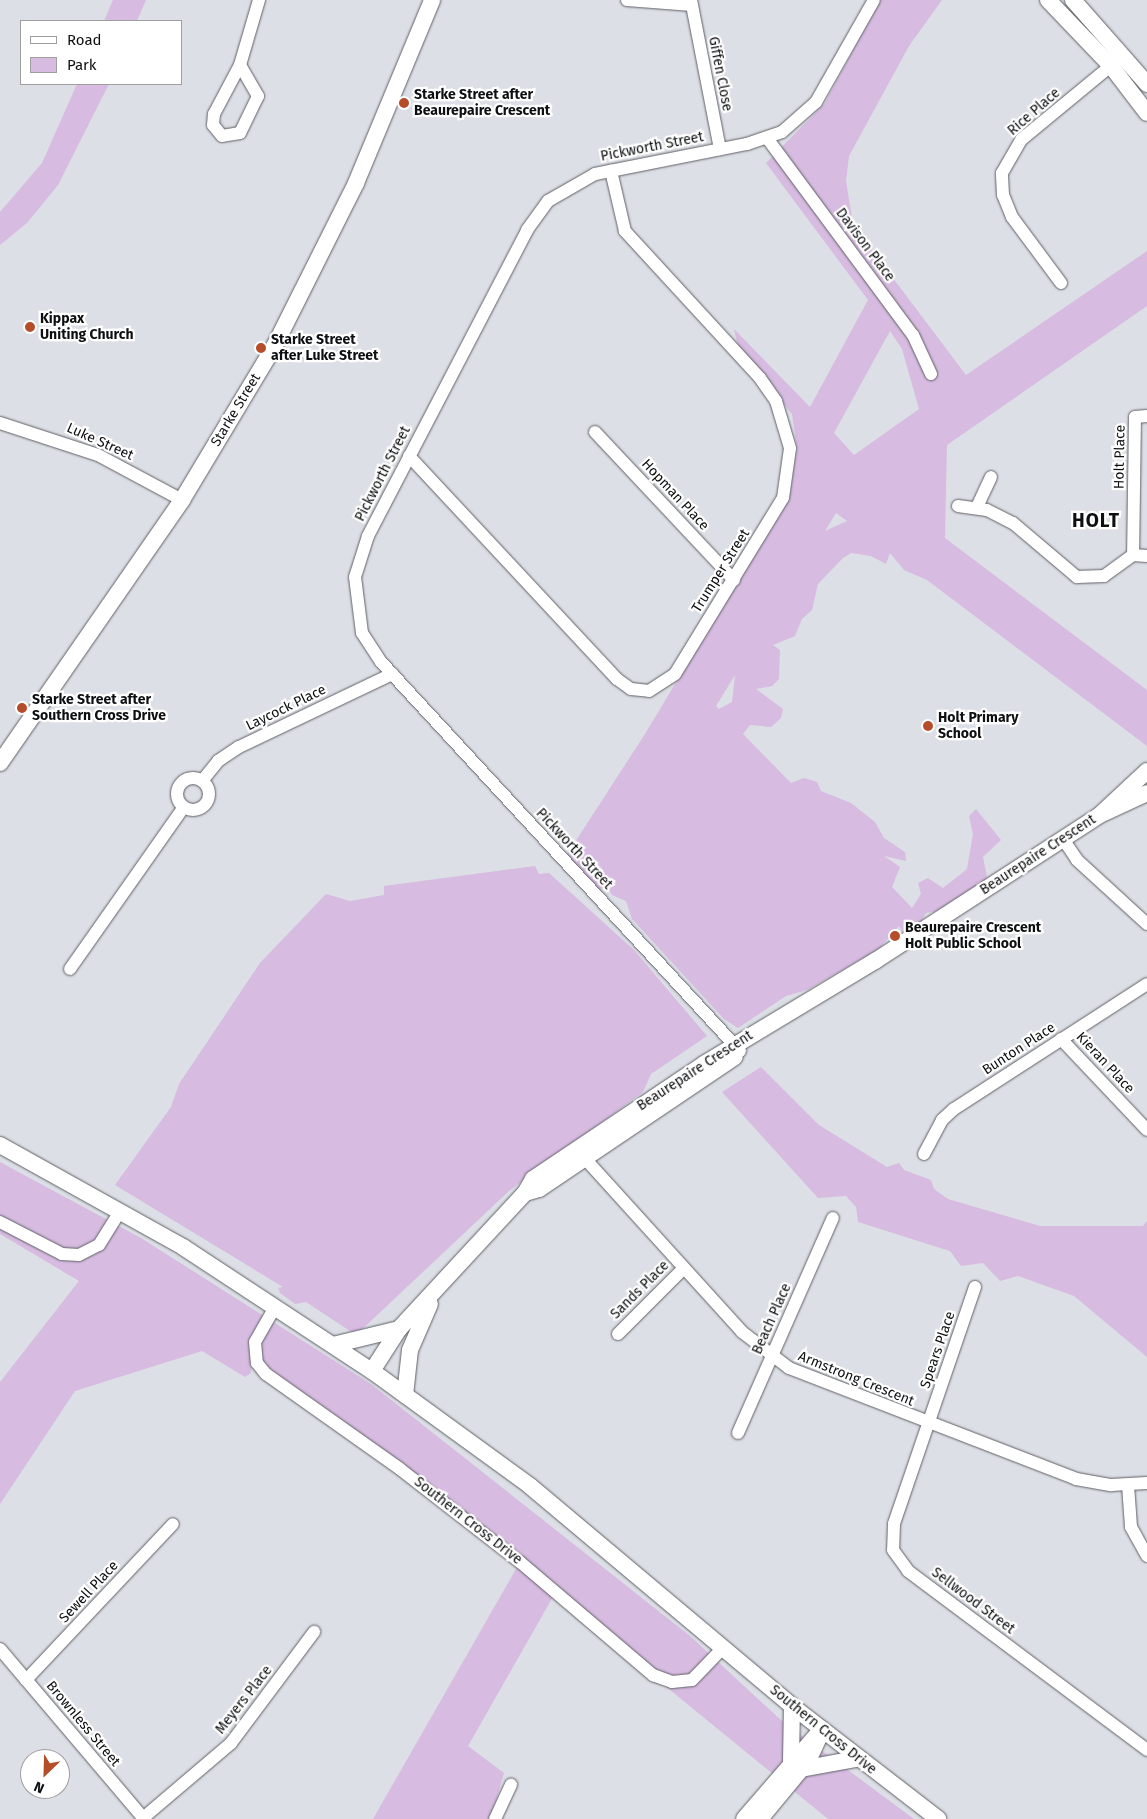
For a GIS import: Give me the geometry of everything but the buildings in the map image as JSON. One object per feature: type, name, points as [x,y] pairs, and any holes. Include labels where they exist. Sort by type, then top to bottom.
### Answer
[{"type":"street","points":[[240,65],[258,96],[240,133],[222,136],[213,125],[214,114],[240,65],[259,0]]},
{"type":"street","name":"Starke Street","points":[[0,763],[134,572],[182,500],[307,285],[402,76],[432,0]]},
{"type":"street","name":"Giffen Close","points":[[627,0],[691,2],[720,149]]},
{"type":"street","name":"Pickworth Street","points":[[738,1049],[392,674],[362,633],[355,578],[361,550],[537,215],[562,190],[611,171],[768,138],[794,124],[816,102],[874,0]]},
{"type":"street","points":[[1048,0],[1147,84]]},
{"type":"street","points":[[1073,0],[1117,60],[1147,113]]},
{"type":"street","name":"Rice Place","points":[[1061,283],[1012,217],[1003,195],[1002,173],[1022,139],[1117,60]]},
{"type":"street","name":"Davison Place","points":[[768,138],[913,335],[931,374]]},
{"type":"street","name":"Trumper Street","points":[[409,456],[617,679],[631,689],[649,691],[675,674],[783,498],[790,463],[786,424],[760,378],[625,231],[611,171]]},
{"type":"street","name":"Holt Place","points":[[1133,555],[1135,418],[1147,416]]},
{"type":"street","name":"Luke Street","points":[[0,423],[98,455],[182,500]]},
{"type":"street","name":"Hopman Place","points":[[595,432],[734,580]]},
{"type":"street","points":[[977,507],[991,477]]},
{"type":"street","points":[[958,506],[977,507],[1028,533],[1077,577],[1104,576],[1133,555],[1147,556]]},
{"type":"street","name":"Laycock Place","points":[[202,781],[218,761],[239,747],[392,674]]},
{"type":"street","name":"Beaurepaire Crescent","points":[[1101,814],[1147,771]]},
{"type":"street","points":[[190,778],[202,781],[208,791],[206,803],[196,810],[184,807],[177,797],[180,785],[190,778]]},
{"type":"street","name":"Beaurepaire Crescent","points":[[372,1371],[392,1356],[434,1297],[479,1239],[525,1193],[533,1179],[581,1154],[738,1049],[849,979],[1101,814],[1147,793]]},
{"type":"street","points":[[70,969],[184,807]]},
{"type":"street","points":[[1063,839],[1090,873],[1147,924]]},
{"type":"street","name":"Bunton Place","points":[[924,1154],[942,1120],[954,1109],[1147,984]]},
{"type":"street","name":"Kieran Place","points":[[1061,1039],[1147,1130]]},
{"type":"street","name":"Southern Cross Drive","points":[[0,1145],[183,1247],[372,1371],[530,1486],[792,1706],[927,1816]]},
{"type":"street","name":"Armstrong Crescent","points":[[581,1154],[684,1268],[771,1358],[807,1377],[1076,1479],[1128,1485],[1147,1483]]},
{"type":"street","points":[[0,1222],[62,1254],[79,1254],[99,1245],[120,1212]]},
{"type":"street","name":"Beach Place","points":[[738,1433],[833,1218]]},
{"type":"street","name":"Sands Place","points":[[618,1334],[684,1268]]},
{"type":"street","name":"Spears Place","points":[[928,1424],[975,1287]]},
{"type":"street","points":[[405,1395],[410,1350],[434,1297]]},
{"type":"street","name":"Beaurepaire Crescent","points":[[372,1371],[400,1329],[434,1297]]},
{"type":"street","name":"Southern Cross Drive","points":[[274,1307],[254,1342],[257,1363],[266,1374],[400,1469],[513,1556],[653,1674],[672,1682],[692,1680],[723,1648]]},
{"type":"street","points":[[333,1345],[400,1329]]},
{"type":"street","name":"Sellwood Street","points":[[928,1424],[894,1524],[893,1550],[899,1562],[1147,1750]]},
{"type":"street","points":[[1128,1485],[1131,1527],[1147,1556]]},
{"type":"street","name":"Sewell Place","points":[[26,1680],[172,1524]]},
{"type":"street","name":"Meyers Place","points":[[144,1819],[230,1743],[314,1632]]},
{"type":"street","name":"Brownless Street","points":[[0,1649],[144,1819]]},
{"type":"street","points":[[792,1706],[796,1765]]},
{"type":"street","points":[[760,1819],[822,1730]]},
{"type":"street","points":[[744,1819],[796,1765],[856,1759]]},
{"type":"street","points":[[495,1819],[511,1784]]},
{"type":"green space","points":[[113,0],[146,0],[137,20],[104,20]]},
{"type":"green space","points":[[880,0],[942,0],[909,46],[849,156],[846,181],[852,218],[859,233],[966,375],[1147,251],[1147,306],[947,445],[945,538],[1147,690],[1147,746],[927,580],[904,570],[890,553],[886,564],[871,556],[851,553],[843,558],[818,584],[812,610],[802,619],[795,636],[773,645],[780,650],[779,679],[772,686],[756,689],[783,709],[781,718],[771,727],[750,725],[743,734],[791,783],[804,778],[817,782],[821,791],[851,803],[875,822],[884,838],[905,852],[906,861],[884,856],[900,867],[892,887],[912,908],[921,894],[918,883],[928,878],[943,888],[967,869],[973,834],[969,816],[976,809],[1001,840],[983,857],[987,877],[980,888],[945,910],[926,913],[917,928],[904,936],[899,926],[879,949],[807,990],[786,996],[738,1028],[724,1019],[632,919],[626,901],[612,895],[605,883],[599,893],[566,856],[645,734],[790,492],[797,449],[792,414],[739,351],[734,329],[810,407],[868,300],[766,163],[825,103]],"holes":[[[890,331],[902,349],[919,409],[854,455],[834,433]],[[836,513],[847,521],[825,531]],[[735,675],[732,702],[719,709],[716,706]]]},
{"type":"green space","points":[[77,85],[108,85],[58,185],[27,223],[0,245],[0,212],[42,163]]},
{"type":"green space","points":[[535,866],[539,874],[549,873],[634,950],[707,1036],[651,1074],[643,1092],[509,1191],[356,1335],[306,1302],[295,1304],[280,1293],[278,1288],[283,1287],[115,1185],[171,1107],[179,1084],[260,963],[326,894],[350,901],[384,895],[384,886]]},
{"type":"green space","points":[[761,1067],[819,1125],[887,1167],[899,1163],[904,1170],[931,1180],[934,1189],[948,1199],[1040,1226],[1143,1226],[1147,1221],[1147,1357],[1074,1296],[1018,1276],[1000,1281],[983,1263],[961,1266],[950,1251],[858,1222],[856,1207],[846,1196],[818,1198],[722,1092]]},
{"type":"green space","points":[[0,1162],[141,1238],[371,1384],[690,1636],[783,1722],[914,1819],[828,1819],[554,1595],[468,1746],[504,1773],[491,1819],[373,1819],[520,1562],[257,1363],[254,1345],[251,1373],[245,1377],[202,1351],[75,1391],[0,1504],[0,1382],[79,1281],[0,1234]]},
{"type":"place","name":"Starke Street after Beaurepaire Crescent","points":[[404,103]]},
{"type":"place","name":"Kippax Uniting Church","points":[[30,327]]},
{"type":"place","name":"Starke Street after Luke Street","points":[[261,348]]},
{"type":"place","name":"Starke Street after Southern Cross Drive","points":[[22,708]]},
{"type":"place","name":"Holt Primary School","points":[[928,726]]},
{"type":"place","name":"Beaurepaire Crescent Holt Public School","points":[[895,936]]},
{"type":"district","name":"HOLT","points":[[1096,521]]}]
